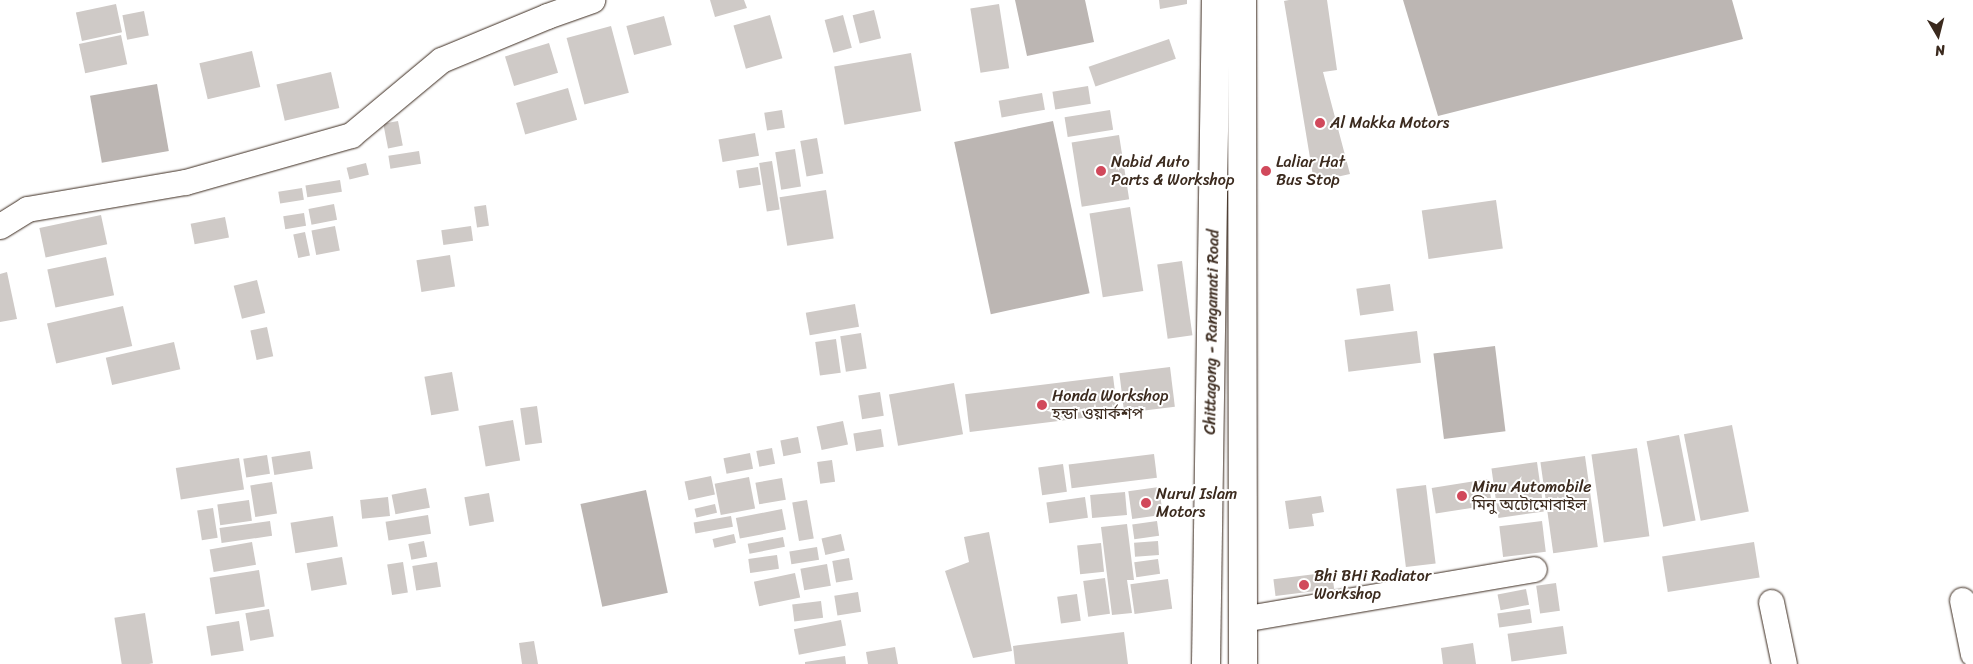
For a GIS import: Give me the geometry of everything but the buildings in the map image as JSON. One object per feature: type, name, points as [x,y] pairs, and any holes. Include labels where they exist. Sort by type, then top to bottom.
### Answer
[{"type":"highway","name":"Chittagong - Rangamati Road","points":[[1206,664],[1216,0]]},
{"type":"highway","name":"Chittagong - Rangamati Road","points":[[1242,0],[1243,664]]},
{"type":"street","points":[[0,226],[28,209],[185,182],[350,135],[441,60],[547,16],[592,0]]},
{"type":"street","points":[[1242,620],[1534,570]]},
{"type":"street","points":[[1962,600],[1973,654]]},
{"type":"street","points":[[1771,602],[1784,664]]},
{"type":"shaded area","points":[[1015,0],[1085,0],[1094,42],[1027,56]]},
{"type":"shaded area","points":[[1403,0],[1732,0],[1743,39],[1438,116]]},
{"type":"shaded area","points":[[157,84],[169,151],[102,163],[90,96]]},
{"type":"shaded area","points":[[1053,121],[1090,293],[991,314],[954,142]]},
{"type":"shaded area","points":[[1495,346],[1505,431],[1444,439],[1433,354]]},
{"type":"shaded area","points":[[646,490],[668,593],[602,607],[580,504]]},
{"type":"place","name":"Al Makka Motors","points":[[1320,123]]},
{"type":"place","name":"Nabid Auto Parts & Workshop","points":[[1101,171]]},
{"type":"place","name":"Laliar Hat Bus Stop","points":[[1266,171]]},
{"type":"place","name":"Honda Workshop হন্ডা ওয়ার্কশপ","points":[[1042,405]]},
{"type":"place","name":"Minu Automobile মিনু অটোমোবাইল","points":[[1462,496]]},
{"type":"place","name":"Nurul Islam Motors","points":[[1146,503]]},
{"type":"place","name":"Bhi BHi Radiator Workshop","points":[[1304,585]]}]
